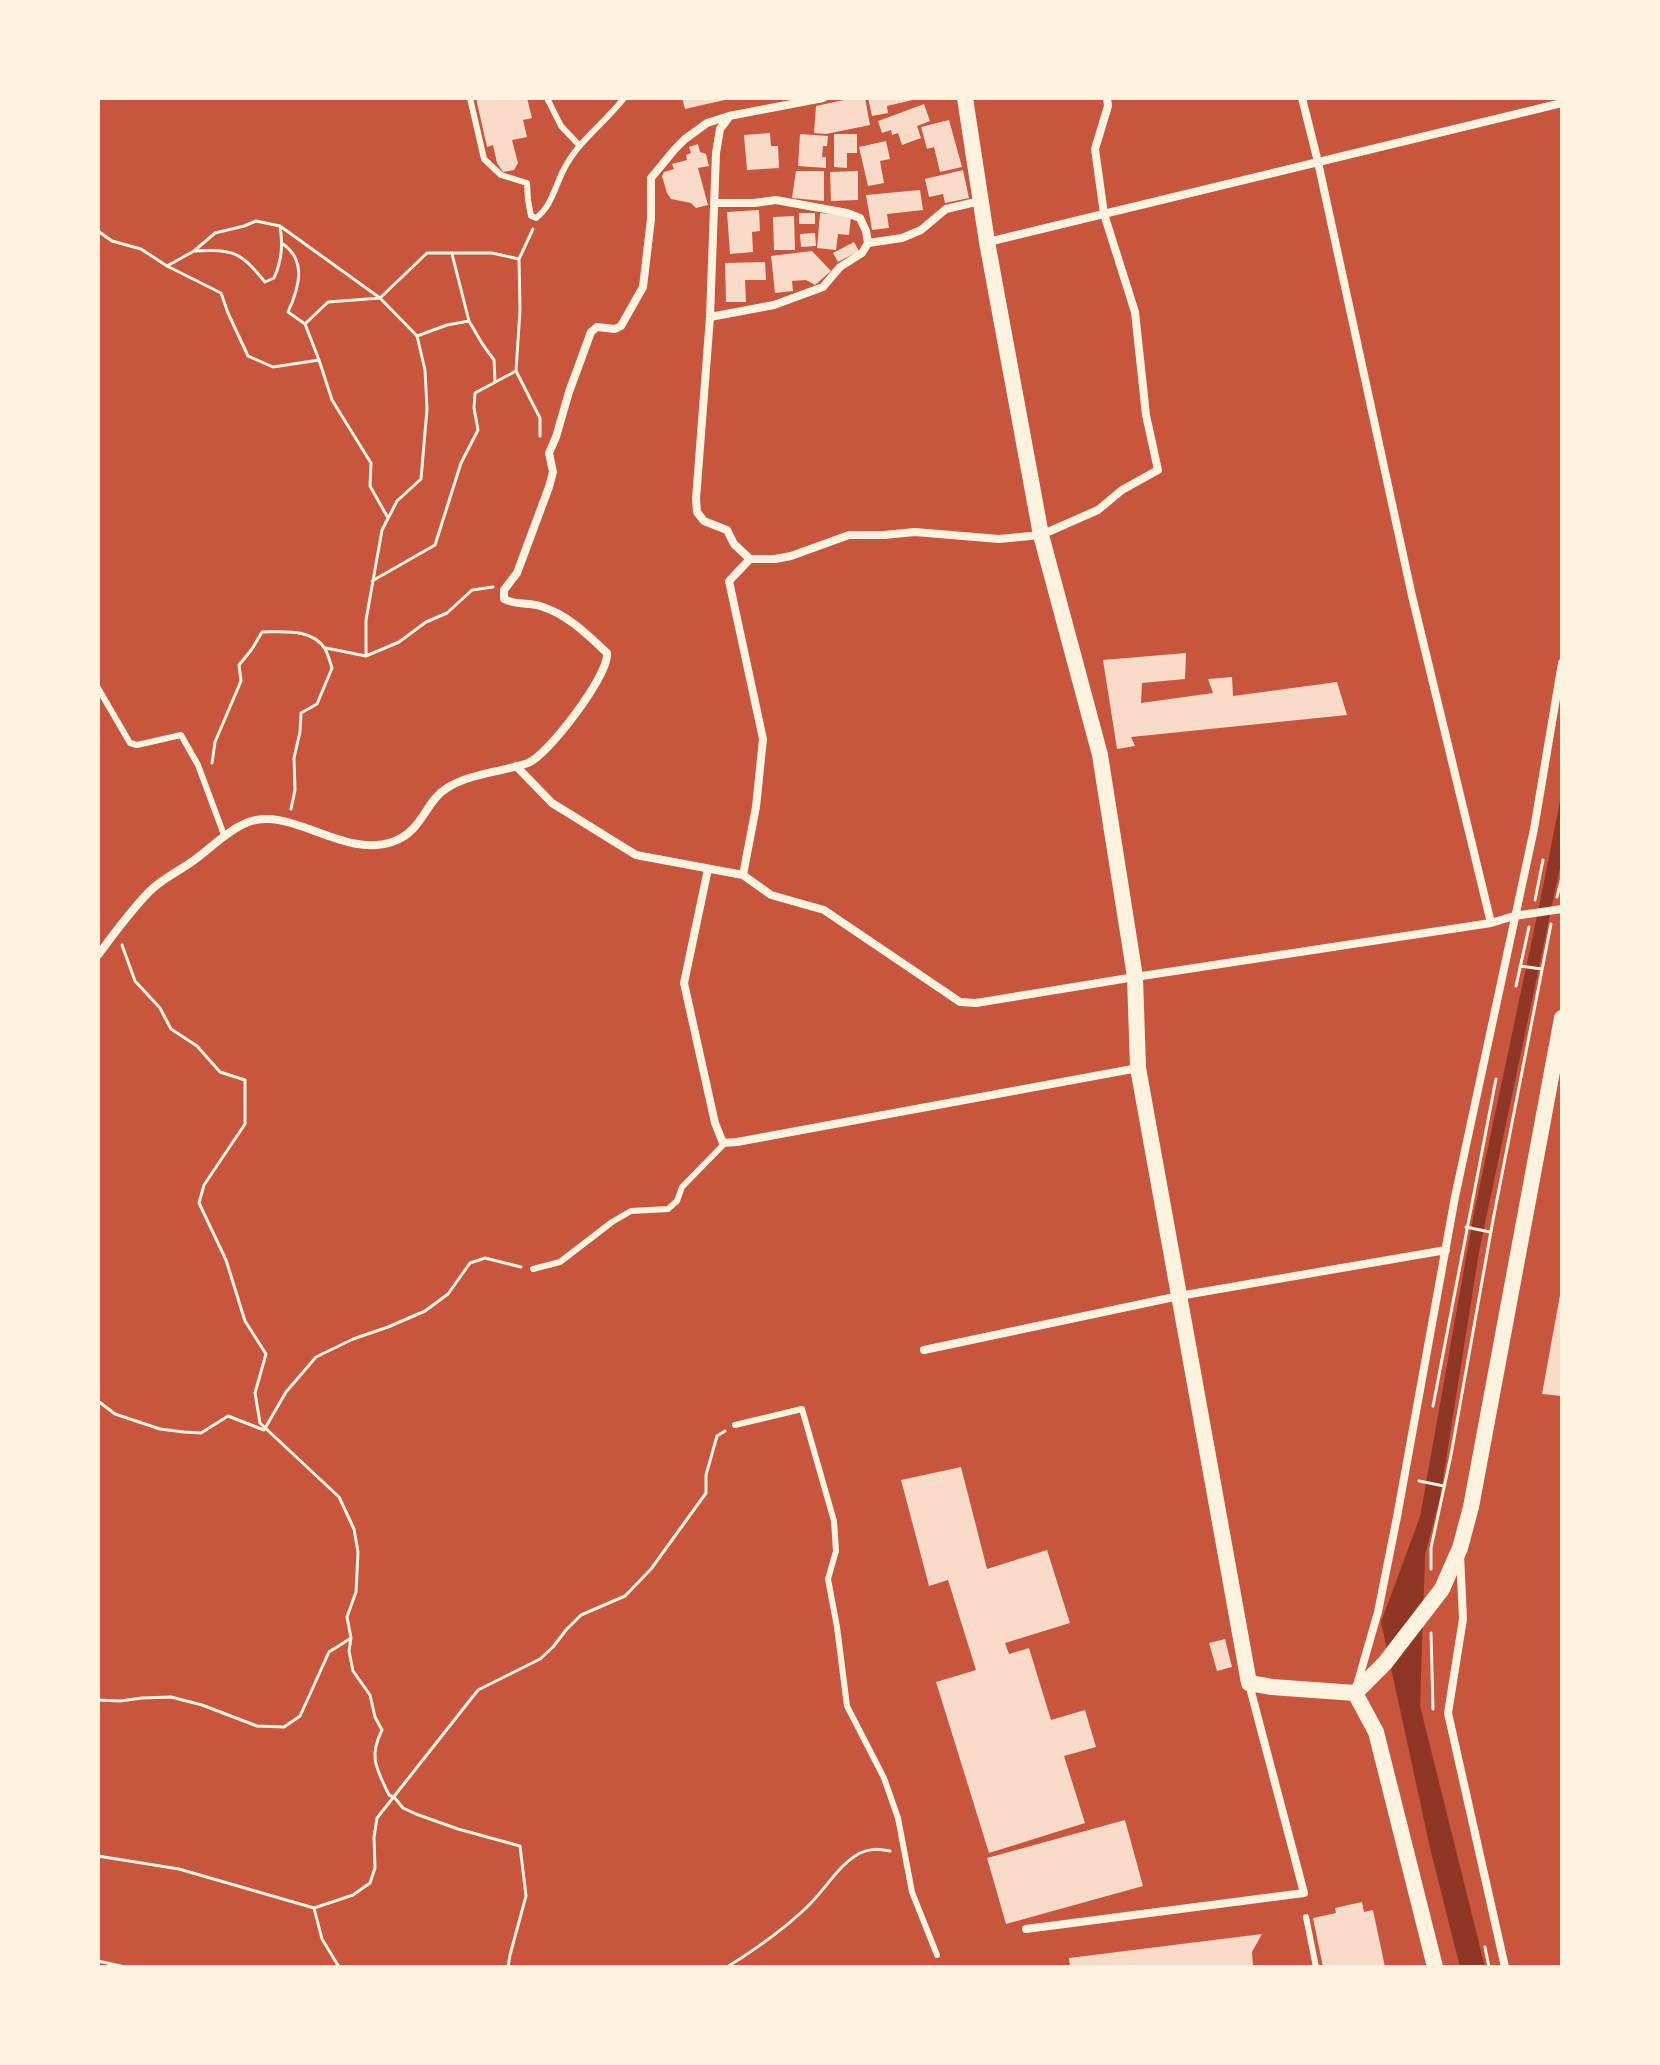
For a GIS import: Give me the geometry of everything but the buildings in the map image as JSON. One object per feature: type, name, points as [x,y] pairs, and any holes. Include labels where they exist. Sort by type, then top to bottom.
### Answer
[{"type":"main road","points":[[965,98],[987,242],[1041,535],[1100,755],[1135,977],[1138,1068],[1249,1683],[1355,1693],[1385,1663],[1442,1589],[1460,1548],[1471,1507],[1562,1018]]},
{"type":"main road","points":[[1355,1693],[1376,1732],[1435,1967]]},
{"type":"street","points":[[98,955],[153,889],[224,835],[248,821],[272,819],[365,846],[393,842],[417,827],[444,789],[461,781],[531,762],[572,718],[594,687],[608,658],[607,653],[575,624],[546,608],[504,599],[504,590],[522,562],[549,487],[553,472],[549,453],[591,332],[597,327],[615,329],[621,326],[643,287],[651,219],[651,178],[675,149],[707,123],[823,98]]},
{"type":"street","points":[[729,116],[720,129],[718,141],[697,512],[704,521],[727,530],[734,544],[750,559],[775,559],[849,535],[915,532],[999,539],[1041,535],[1098,510],[1122,490],[1158,470],[1146,415],[1135,312],[1104,214],[1095,149],[1108,106],[1107,98]]},
{"type":"street","points":[[1302,98],[1412,596],[1491,923]]},
{"type":"street","points":[[987,242],[1562,103]]},
{"type":"street","points":[[710,317],[774,305],[823,287],[840,267],[862,253],[868,243],[860,218],[847,213],[776,200],[714,203]]},
{"type":"street","points":[[868,243],[902,238],[921,230],[946,209],[980,201]]},
{"type":"street","points":[[743,875],[756,807],[763,739],[729,581],[750,559]]},
{"type":"street","points":[[1355,1693],[1378,1612],[1474,1104],[1534,829],[1562,663]]},
{"type":"street","points":[[516,766],[552,803],[636,855],[743,875],[771,895],[816,907],[838,918],[960,1002],[976,1003],[1491,923],[1514,916],[1562,909]]},
{"type":"street","points":[[708,869],[684,983],[715,1123],[723,1143],[1138,1068]]},
{"type":"street","points":[[924,1350],[1179,1296],[1446,1250]]},
{"type":"street","points":[[1460,1548],[1463,1619],[1448,1713],[1505,1967]]},
{"type":"street","points":[[1026,1929],[1304,1893],[1249,1683]]},
{"type":"lane","points":[[470,98],[484,159],[501,175],[527,183],[531,216],[536,218],[545,211],[579,145],[624,98]]},
{"type":"lane","points":[[547,98],[561,126],[579,145]]},
{"type":"lane","points":[[98,688],[130,743],[137,745],[181,735],[198,765],[224,835]]},
{"type":"lane","points":[[533,1269],[560,1262],[631,1211],[668,1209],[677,1201],[682,1187],[726,1142]]},
{"type":"lane","points":[[735,1425],[802,1409],[834,1521],[836,1551],[828,1579],[847,1706],[884,1778],[898,1818],[912,1892],[937,1955]]},
{"type":"lane","points":[[1306,1917],[1316,1967]]},
{"type":"path","points":[[536,218],[519,259],[516,371],[540,418],[541,445],[549,453]]},
{"type":"path","points":[[167,266],[194,251],[215,233],[256,221],[280,226],[380,298],[417,336],[425,370],[427,409],[421,479],[397,501],[382,530],[366,620],[366,656]]},
{"type":"path","points":[[194,251],[225,250],[249,263],[265,282],[274,278],[279,266],[283,244],[280,226]]},
{"type":"path","points":[[98,231],[112,241],[141,249],[221,293],[248,356],[273,367],[319,360]]},
{"type":"path","points":[[283,244],[292,251],[300,274],[297,293],[288,312],[305,324],[332,400],[371,463],[370,486],[388,518]]},
{"type":"path","points":[[305,324],[328,302],[380,298],[427,253],[492,253],[519,259]]},
{"type":"path","points":[[452,254],[469,321],[494,360],[495,382]]},
{"type":"path","points":[[417,336],[469,321]]},
{"type":"path","points":[[372,581],[435,545],[461,463],[478,430],[475,393],[516,371]]},
{"type":"path","points":[[325,648],[366,656],[399,642],[426,622],[447,613],[472,590],[509,584]]},
{"type":"path","points":[[207,794],[215,742],[241,681],[239,665],[262,632],[295,632],[313,636],[325,648],[332,668],[317,704],[301,713],[289,823]]},
{"type":"path","points":[[1514,993],[1544,852]]},
{"type":"path","points":[[116,932],[135,981],[160,1008],[171,1029],[197,1046],[220,1072],[245,1080],[245,1124],[204,1185],[199,1203],[226,1260],[245,1321],[266,1354],[255,1393],[260,1423],[339,1497],[354,1529],[358,1552],[356,1592],[347,1617],[351,1638],[349,1651],[353,1671],[370,1695],[375,1717],[382,1730],[373,1760],[389,1795],[403,1808],[416,1814],[520,1846],[526,1896],[508,1967]]},
{"type":"path","points":[[1520,966],[1542,969]]},
{"type":"path","points":[[1431,1413],[1496,1080]]},
{"type":"path","points":[[1466,1227],[1491,1232]]},
{"type":"path","points":[[265,1428],[286,1392],[316,1357],[425,1311],[448,1294],[470,1263],[485,1258],[533,1269]]},
{"type":"path","points":[[98,1401],[115,1414],[160,1429],[201,1433],[228,1416],[265,1428]]},
{"type":"path","points":[[98,1856],[179,1869],[314,1908],[353,1895],[370,1883],[375,1868],[377,1818],[478,1690],[540,1659],[581,1615],[625,1596],[651,1569],[706,1493],[706,1475],[717,1436],[735,1425]]},
{"type":"path","points":[[1417,1492],[1419,1481],[1444,1486]]},
{"type":"path","points":[[98,1700],[171,1697],[257,1726],[284,1727],[300,1716],[329,1652],[351,1638]]},
{"type":"path","points":[[727,1967],[787,1925],[851,1859],[863,1851],[874,1848],[905,1854]]},
{"type":"path","points":[[314,1908],[322,1939],[339,1967]]},
{"type":"path","points":[[98,1961],[125,1967]]},
{"type":"shaded area","points":[[1562,791],[1562,858],[1479,1252],[1440,1498],[1425,1555],[1420,1706],[1485,1967],[1460,1967],[1431,1852],[1381,1622],[1420,1517],[1474,1213]]}]
